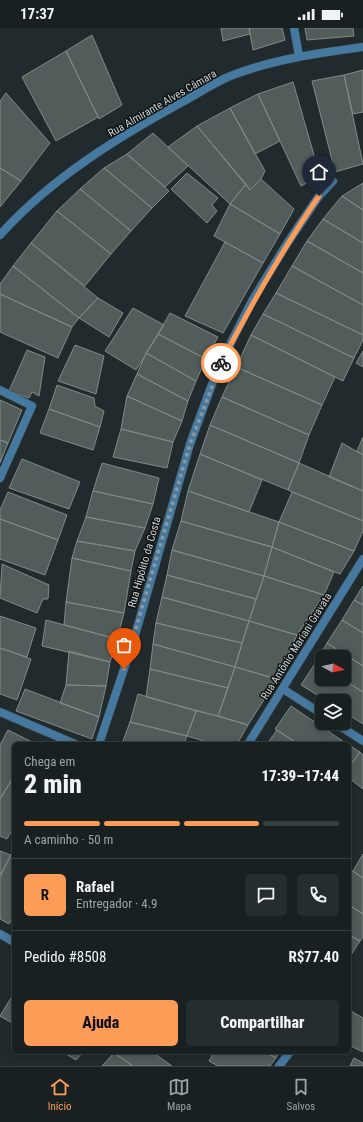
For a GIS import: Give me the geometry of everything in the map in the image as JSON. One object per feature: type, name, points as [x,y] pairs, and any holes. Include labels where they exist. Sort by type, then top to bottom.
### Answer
[{"type":"street","points":[[294,28],[299,56]]},
{"type":"street","name":"Rua Almirante Alves Câmara","points":[[0,235],[12,222],[79,165],[159,114],[233,75],[299,56],[363,47]]},
{"type":"street","name":"Rua Hipólito da Costa","points":[[100,742],[134,639],[190,444],[218,368],[254,299],[288,242],[319,196],[333,181]]},
{"type":"street","points":[[0,390],[32,406],[0,478]]},
{"type":"street","name":"Rua Antônio Mariani Gravata","points":[[249,742],[363,559]]},
{"type":"street","points":[[283,689],[315,710]]},
{"type":"street","points":[[0,712],[70,742]]},
{"type":"street","points":[[346,730],[363,741]]},
{"type":"street","points":[[0,934],[12,941]]},
{"type":"street","points":[[279,1066],[288,1054]]},
{"type":"building","points":[[221,28],[249,28],[250,34],[223,41]]},
{"type":"building","points":[[249,28],[282,28],[285,40],[253,50]]},
{"type":"building","points":[[305,28],[353,28],[354,36],[307,40]]},
{"type":"building","points":[[92,35],[122,105],[99,119],[66,51]]},
{"type":"building","points":[[66,51],[98,117],[56,141],[22,77]]},
{"type":"building","points":[[363,70],[363,112],[353,114],[344,75]]},
{"type":"building","points":[[344,75],[363,164],[335,172],[312,81]]},
{"type":"building","points":[[293,82],[320,176],[301,186],[258,94]]},
{"type":"building","points":[[6,93],[50,143],[21,181],[0,168],[0,101]]},
{"type":"building","points":[[258,94],[280,141],[255,154],[230,108]]},
{"type":"building","points":[[230,108],[265,171],[261,179],[250,190],[197,126]]},
{"type":"building","points":[[197,126],[246,184],[230,204],[168,147]]},
{"type":"building","points":[[153,133],[188,166],[165,187],[127,154]]},
{"type":"building","points":[[127,154],[169,191],[152,208],[104,168]]},
{"type":"building","points":[[0,168],[21,181],[0,207]]},
{"type":"building","points":[[104,168],[152,208],[131,231],[80,189]]},
{"type":"building","points":[[187,173],[218,198],[212,205],[217,211],[207,223],[171,189]]},
{"type":"building","points":[[261,179],[294,209],[280,234],[230,204],[246,184],[250,190]]},
{"type":"building","points":[[363,183],[363,210],[342,196]]},
{"type":"building","points":[[80,189],[131,231],[111,254],[57,211]]},
{"type":"building","points":[[342,196],[363,210],[363,243],[323,219]]},
{"type":"building","points":[[230,204],[280,234],[263,263],[214,236]]},
{"type":"building","points":[[57,211],[111,254],[85,286],[31,243]]},
{"type":"building","points":[[323,219],[363,243],[363,273],[307,241]]},
{"type":"building","points":[[307,241],[363,273],[363,305],[292,266]]},
{"type":"building","points":[[225,242],[263,263],[223,333],[185,316]]},
{"type":"building","points":[[31,243],[98,298],[79,318],[13,266]]},
{"type":"building","points":[[13,266],[79,318],[72,327],[0,294],[0,284]]},
{"type":"building","points":[[292,266],[363,305],[363,335],[276,293]]},
{"type":"building","points":[[276,293],[363,335],[363,340],[354,358],[263,314]]},
{"type":"building","points":[[0,294],[72,327],[58,358],[0,332]]},
{"type":"building","points":[[98,298],[123,313],[109,337],[79,318]]},
{"type":"building","points":[[133,308],[164,325],[136,370],[105,351]]},
{"type":"building","points":[[170,313],[218,337],[206,359],[158,334]]},
{"type":"building","points":[[263,314],[354,358],[343,381],[251,335]]},
{"type":"building","points":[[158,334],[206,359],[196,381],[146,353]]},
{"type":"building","points":[[251,335],[335,377],[322,405],[236,367]]},
{"type":"building","points":[[75,345],[104,356],[96,394],[58,381]]},
{"type":"building","points":[[27,350],[45,357],[39,396],[32,392],[29,398],[9,391]]},
{"type":"building","points":[[363,351],[363,367],[356,363]]},
{"type":"building","points":[[146,353],[196,381],[188,401],[137,374]]},
{"type":"building","points":[[236,367],[322,405],[309,435],[222,397]]},
{"type":"building","points":[[137,374],[188,401],[182,421],[127,396]]},
{"type":"building","points":[[57,385],[94,398],[95,406],[104,411],[100,427],[49,409]]},
{"type":"building","points":[[127,396],[182,421],[173,442],[121,429]]},
{"type":"building","points":[[222,397],[309,435],[299,463],[210,425]]},
{"type":"building","points":[[0,400],[22,410],[8,443],[0,440]]},
{"type":"building","points":[[49,409],[100,427],[93,450],[40,433]]},
{"type":"building","points":[[210,425],[299,463],[288,490],[200,454]]},
{"type":"building","points":[[121,429],[173,442],[167,468],[113,457]]},
{"type":"building","points":[[363,437],[363,455],[357,451]]},
{"type":"building","points":[[0,440],[8,443],[0,463]]},
{"type":"building","points":[[342,443],[363,455],[363,491],[329,477]]},
{"type":"building","points":[[200,454],[262,480],[249,512],[188,491]]},
{"type":"building","points":[[22,459],[80,482],[69,509],[9,488]]},
{"type":"building","points":[[102,463],[159,478],[153,504],[93,491]]},
{"type":"building","points":[[299,463],[363,491],[363,521],[288,490]]},
{"type":"building","points":[[93,491],[153,504],[145,528],[86,517]]},
{"type":"building","points":[[188,491],[279,522],[272,547],[181,521]]},
{"type":"building","points":[[8,492],[67,515],[58,540],[0,519],[0,510]]},
{"type":"building","points":[[292,492],[363,521],[363,531],[354,551],[279,522]]},
{"type":"building","points":[[86,517],[145,528],[135,551],[77,541]]},
{"type":"building","points":[[0,519],[58,540],[45,575],[0,559]]},
{"type":"building","points":[[181,521],[272,547],[264,576],[172,550]]},
{"type":"building","points":[[279,522],[354,551],[340,574],[272,547]]},
{"type":"building","points":[[77,541],[135,551],[131,571],[72,558]]},
{"type":"building","points":[[272,547],[334,572],[324,595],[264,576]]},
{"type":"building","points":[[172,550],[264,576],[256,599],[167,575]]},
{"type":"building","points":[[72,558],[131,571],[124,613],[66,602]]},
{"type":"building","points":[[2,564],[49,585],[48,599],[43,599],[37,613],[0,598]]},
{"type":"building","points":[[167,575],[256,599],[249,621],[162,597]]},
{"type":"building","points":[[264,576],[324,595],[297,635],[249,621]]},
{"type":"building","points":[[363,586],[363,605],[354,600]]},
{"type":"building","points":[[162,597],[249,621],[242,643],[156,623]]},
{"type":"building","points":[[354,600],[363,605],[363,633],[342,620]]},
{"type":"building","points":[[66,602],[124,613],[117,639],[64,625]]},
{"type":"building","points":[[0,616],[36,628],[27,657],[0,648]]},
{"type":"building","points":[[46,620],[117,639],[110,662],[42,646]]},
{"type":"building","points":[[342,620],[363,633],[363,666],[351,658],[351,650],[338,650],[327,643]]},
{"type":"building","points":[[249,621],[297,635],[277,679],[235,667]]},
{"type":"building","points":[[156,623],[242,643],[235,667],[153,644]]},
{"type":"building","points":[[327,643],[338,650],[323,650]]},
{"type":"building","points":[[153,644],[235,667],[228,688],[150,669]]},
{"type":"building","points":[[0,648],[31,659],[17,700],[0,694]]},
{"type":"building","points":[[69,651],[110,662],[106,686],[66,685]]},
{"type":"building","points":[[351,658],[363,666],[363,692],[351,685]]},
{"type":"building","points":[[315,664],[315,686],[351,686],[351,685],[363,692],[363,724],[351,716],[351,694],[316,694],[301,685]]},
{"type":"building","points":[[235,667],[277,679],[248,725],[218,716]]},
{"type":"building","points":[[150,669],[228,688],[218,716],[146,697]]},
{"type":"building","points":[[66,685],[106,686],[99,717],[60,703]]},
{"type":"building","points":[[25,689],[99,717],[92,739],[16,711]]},
{"type":"building","points":[[138,694],[196,711],[187,736],[130,722]]},
{"type":"building","points":[[291,706],[315,722],[315,730],[326,730],[344,742],[295,742],[275,729]]},
{"type":"building","points":[[196,711],[248,725],[238,742],[207,742],[187,736]]},
{"type":"building","points":[[130,722],[187,736],[185,742],[123,742]]},
{"type":"building","points":[[8,730],[32,742],[12,742],[12,779],[0,799],[0,745]]},
{"type":"building","points":[[277,730],[295,742],[268,742]]},
{"type":"building","points":[[351,746],[360,752],[351,764]]},
{"type":"building","points":[[360,752],[363,755],[363,789],[351,780],[351,764]]},
{"type":"building","points":[[12,779],[12,830],[7,839],[0,836],[0,799]]},
{"type":"building","points":[[0,851],[11,855],[0,876]]},
{"type":"building","points":[[363,854],[363,878],[353,871]]},
{"type":"building","points":[[11,855],[12,919],[9,924],[0,919],[0,876]]},
{"type":"building","points":[[351,870],[363,878],[363,914],[351,906]]},
{"type":"building","points":[[351,906],[363,914],[363,937],[360,941],[351,936]]},
{"type":"building","points":[[351,936],[360,941],[351,955]]},
{"type":"building","points":[[12,996],[12,1023],[0,1016]]},
{"type":"building","points":[[351,1011],[363,1018],[363,1052],[351,1046]]},
{"type":"building","points":[[66,1054],[81,1054],[76,1060]]},
{"type":"building","points":[[113,1054],[115,1054],[133,1066],[102,1066]]},
{"type":"building","points":[[116,1054],[155,1054],[172,1066],[133,1066]]},
{"type":"building","points":[[213,1054],[269,1054],[276,1058],[270,1066],[218,1066],[209,1061]]},
{"type":"building","points":[[269,1054],[279,1054],[276,1058]]},
{"type":"building","points":[[354,1058],[363,1063],[363,1066],[350,1066]]},
{"type":"way so far","points":[[124,669],[190,444],[221,363]]},
{"type":"route","points":[[221,363],[254,299],[288,242],[319,196]]}]
